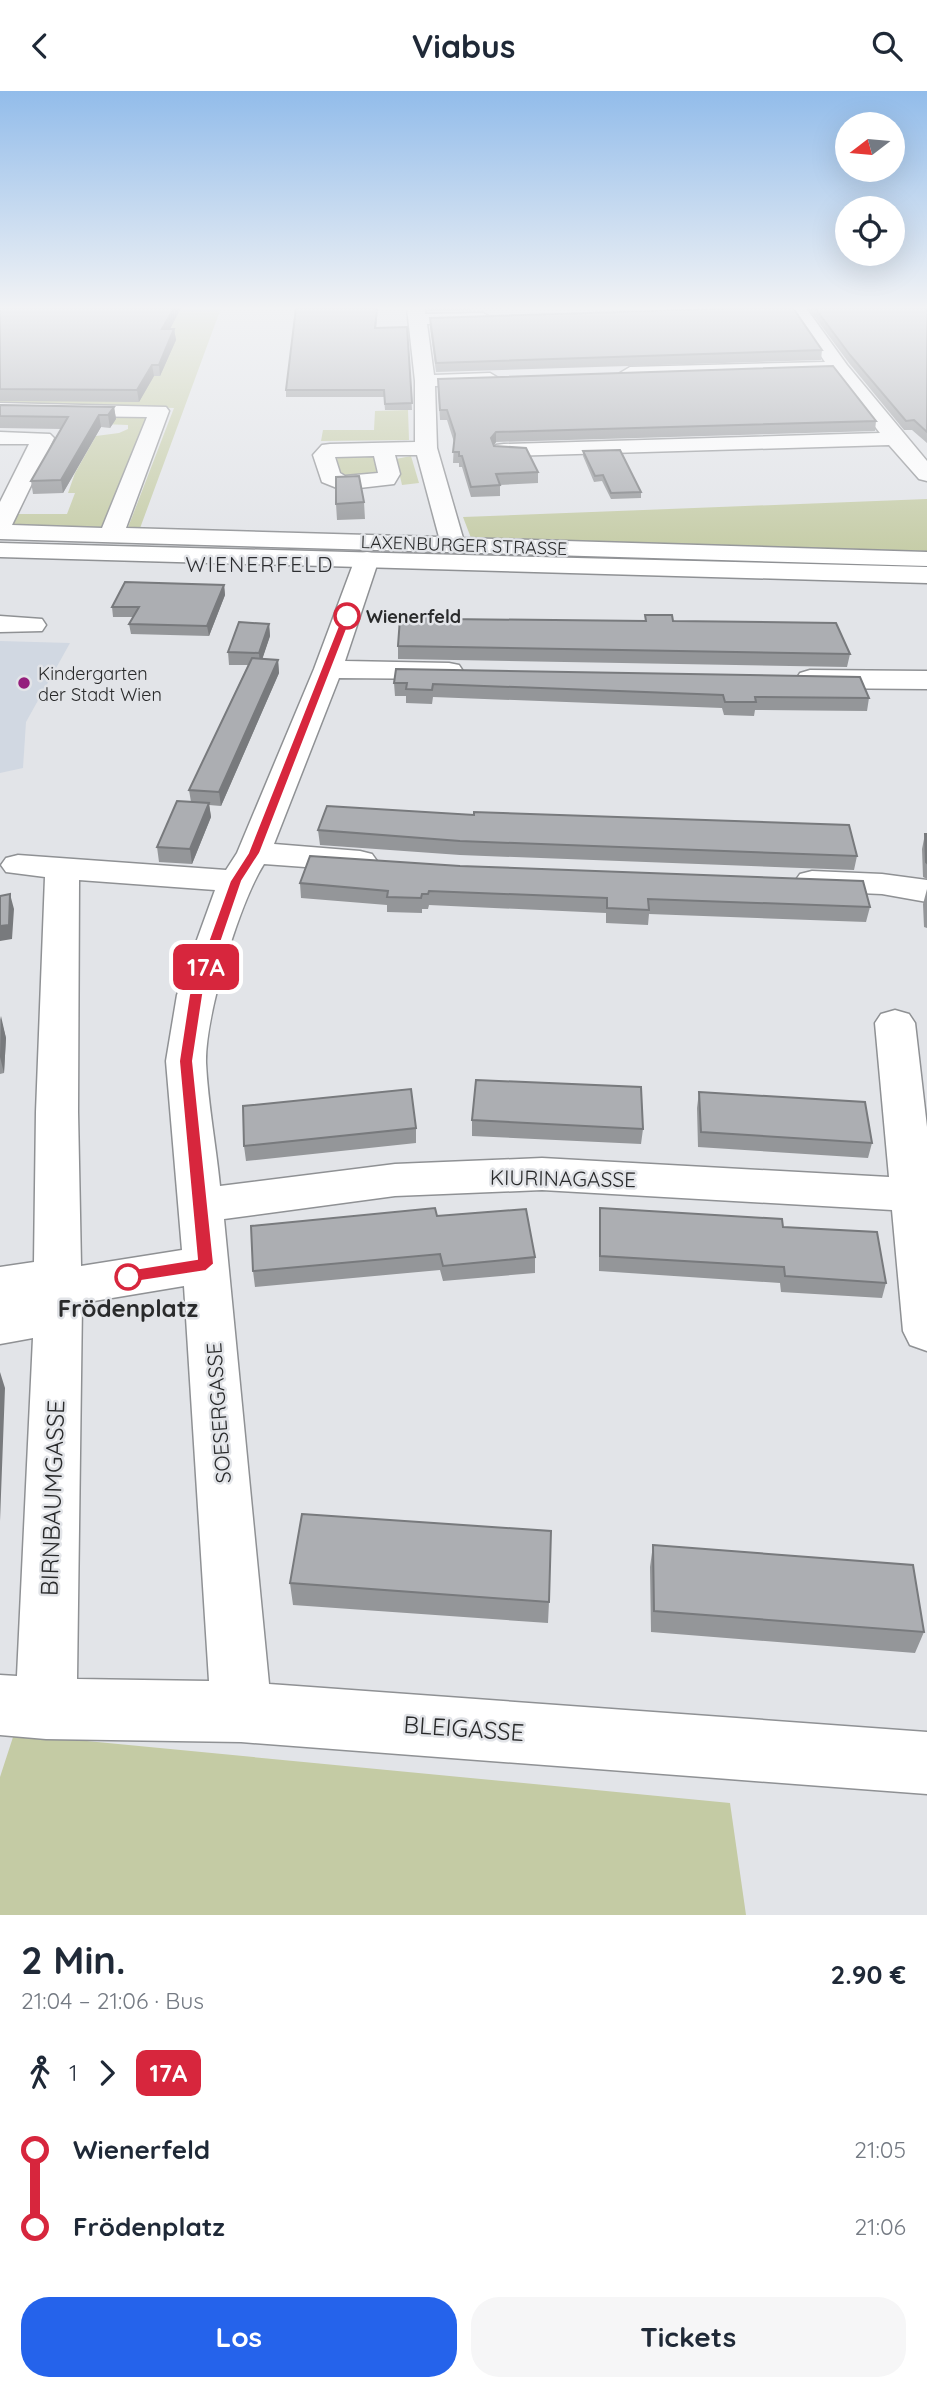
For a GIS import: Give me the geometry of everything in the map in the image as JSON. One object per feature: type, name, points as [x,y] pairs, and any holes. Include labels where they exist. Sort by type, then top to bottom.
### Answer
[{"type":"street","points":[[425,393],[426,448],[453,545]]},
{"type":"street","points":[[859,393],[927,474]]},
{"type":"street","points":[[0,409],[159,411],[111,536]]},
{"type":"street","points":[[0,438],[43,438],[0,526]]},
{"type":"street","points":[[504,450],[895,439]]},
{"type":"street","points":[[383,449],[426,448]]},
{"type":"street","name":"LAXENBURGER STRASSE","points":[[0,533],[927,559]]},
{"type":"street","name":"LAXENBURGER STRASSE","points":[[0,550],[363,568],[927,590]]},
{"type":"street","name":"LAXENBURGER STRASSE","points":[[0,567],[363,568],[927,575]]},
{"type":"street","name":"SOESERGASSE","points":[[241,1712],[206,1264],[186,1061],[196,995],[245,867],[328,669],[363,568]]},
{"type":"street","points":[[0,624],[33,625]]},
{"type":"street","points":[[328,669],[480,672]]},
{"type":"street","points":[[782,679],[927,680]]},
{"type":"street","points":[[6,861],[62,870],[391,863]]},
{"type":"street","name":"BIRNBAUMGASSE","points":[[23,1707],[58,1293],[57,1112],[62,870]]},
{"type":"street","points":[[785,880],[882,884],[927,891]]},
{"type":"street","points":[[894,1023],[920,1195],[927,1331]]},
{"type":"street","name":"KIURINAGASSE","points":[[200,1205],[395,1181],[542,1174],[920,1195]]},
{"type":"street","points":[[0,1324],[58,1293],[206,1264]]},
{"type":"street","points":[[0,1286],[58,1293]]},
{"type":"street","name":"BLEIGASSE","points":[[23,1707],[241,1712],[927,1763]]},
{"type":"shaded area","name":"Kindergarten der Stadt Wien","points":[[0,641],[70,643],[26,722],[23,768],[0,773]]},
{"type":"green space","points":[[0,393],[190,393],[139,531],[127,530],[174,408],[0,403]]},
{"type":"green space","points":[[408,410],[409,440],[321,441],[323,430],[374,430],[375,411]]},
{"type":"green space","points":[[97,414],[137,414],[150,417],[105,529],[11,528],[17,514],[67,514],[75,493],[68,493],[75,473],[96,436],[128,429],[128,425],[102,424]]},
{"type":"green space","points":[[337,455],[373,455],[378,474],[373,478],[338,476]]},
{"type":"green space","points":[[411,456],[419,483],[402,485],[396,459]]},
{"type":"green space","points":[[927,499],[927,551],[471,538],[463,517]]},
{"type":"green space","points":[[14,1734],[730,1803],[746,1915],[0,1915],[0,1777]]},
{"type":"building","points":[[384,393],[411,393],[412,403],[385,404]]},
{"type":"building","points":[[439,393],[854,393],[876,421],[496,432],[491,438],[494,446],[526,448],[538,472],[496,474],[500,485],[471,487],[462,456],[459,456],[459,452],[453,452],[455,434],[447,410],[440,410]]},
{"type":"building","points":[[882,393],[927,393],[927,432],[914,420],[906,421]]},
{"type":"building","points":[[0,405],[114,407],[108,415],[99,415],[61,480],[31,481],[68,417],[0,416]]},
{"type":"building","points":[[620,450],[641,492],[611,493],[603,475],[595,476],[583,451]]},
{"type":"building","points":[[359,476],[364,502],[336,504],[336,477]]},
{"type":"building","points":[[125,582],[224,585],[207,626],[129,624],[139,607],[112,607]]},
{"type":"building","points":[[425,612],[446,616],[446,619],[646,621],[645,615],[672,615],[673,621],[836,623],[850,654],[398,646],[400,618],[423,619]]},
{"type":"building","points":[[239,622],[269,624],[259,653],[228,652]]},
{"type":"building","points":[[252,658],[278,660],[219,792],[189,790]]},
{"type":"building","points":[[396,669],[860,677],[869,698],[755,697],[756,702],[725,702],[723,695],[433,684],[432,690],[406,689],[407,683],[394,683]]},
{"type":"building","points":[[177,801],[209,803],[190,849],[157,847]]},
{"type":"building","points":[[327,806],[474,815],[474,812],[849,825],[857,856],[460,841],[318,830]]},
{"type":"building","points":[[927,834],[927,863],[926,862]]},
{"type":"building","points":[[310,856],[460,866],[863,881],[870,907],[648,899],[649,910],[607,908],[607,898],[429,891],[428,894],[422,894],[421,898],[387,897],[388,891],[300,883]]},
{"type":"building","points":[[10,894],[9,925],[0,926],[0,896]]},
{"type":"building","points":[[476,1080],[641,1087],[643,1129],[472,1120]]},
{"type":"building","points":[[411,1089],[416,1128],[244,1146],[243,1106]]},
{"type":"building","points":[[699,1092],[865,1102],[872,1143],[701,1132]]},
{"type":"building","points":[[435,1208],[437,1216],[526,1209],[535,1257],[443,1266],[440,1254],[253,1271],[251,1226]]},
{"type":"building","points":[[600,1208],[782,1219],[783,1227],[877,1232],[886,1283],[785,1276],[784,1267],[600,1256]]},
{"type":"building","points":[[302,1514],[551,1531],[549,1602],[290,1583]]},
{"type":"building","points":[[653,1545],[913,1565],[924,1632],[654,1611]]},
{"type":"bus line","name":"17A","points":[[128,1277],[206,1264],[186,1061],[196,995],[236,881],[254,853],[347,616]]},
{"type":"place","name":"Wienerfeld","points":[[347,616]]},
{"type":"place","name":"Kindergarten der Stadt Wien","points":[[24,683]]},
{"type":"place","name":"Frödenplatz","points":[[128,1277]]},
{"type":"district","name":"WIENERFELD","points":[[260,564]]}]
